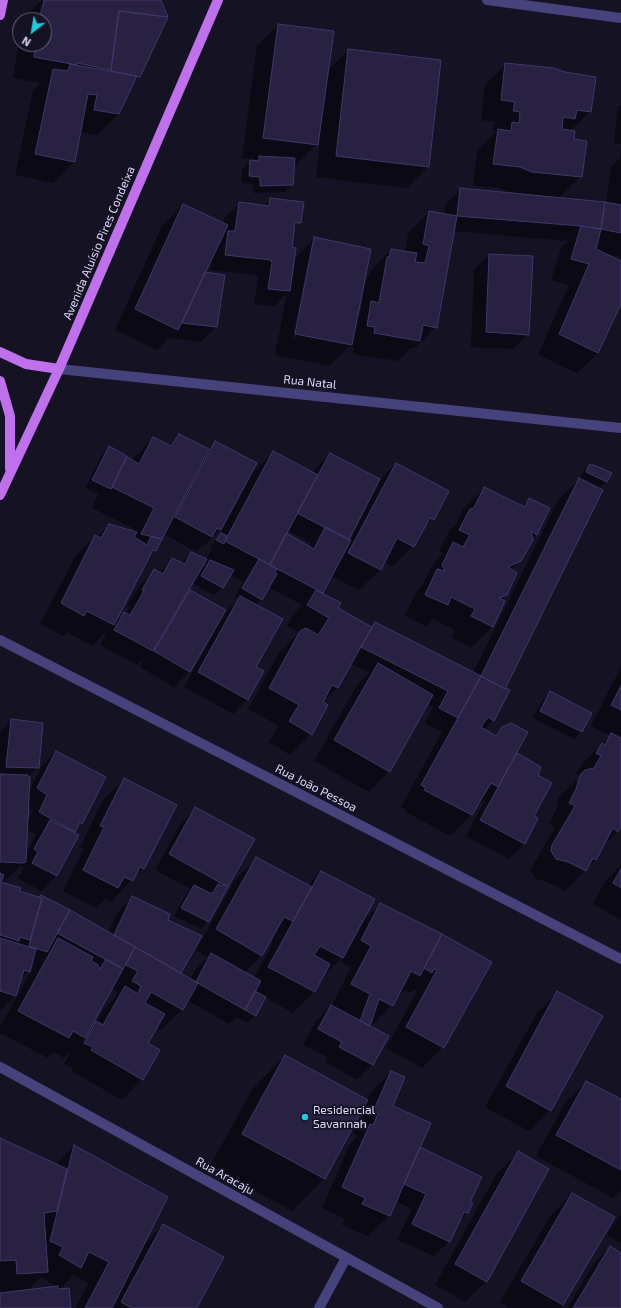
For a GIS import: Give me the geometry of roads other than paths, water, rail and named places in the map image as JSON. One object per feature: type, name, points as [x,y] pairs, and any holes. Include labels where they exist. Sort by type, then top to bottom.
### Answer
[{"type":"main road","points":[[0,15],[3,0]]},
{"type":"main road","name":"Avenida Aluísio Pires Condeixa","points":[[0,494],[59,369],[218,0]]},
{"type":"main road","name":"Rua Natal","points":[[0,352],[26,364],[59,369]]},
{"type":"main road","points":[[0,381],[10,416],[10,474]]},
{"type":"street","points":[[487,0],[621,18]]},
{"type":"street","name":"Rua Natal","points":[[59,369],[621,428]]},
{"type":"street","name":"Rua João Pessoa","points":[[0,640],[621,959]]},
{"type":"street","name":"Rua Aracaju","points":[[0,1067],[438,1308]]},
{"type":"street","points":[[319,1308],[346,1258]]},
{"type":"place","name":"Residencial Savannah","points":[[305,1117]]}]
